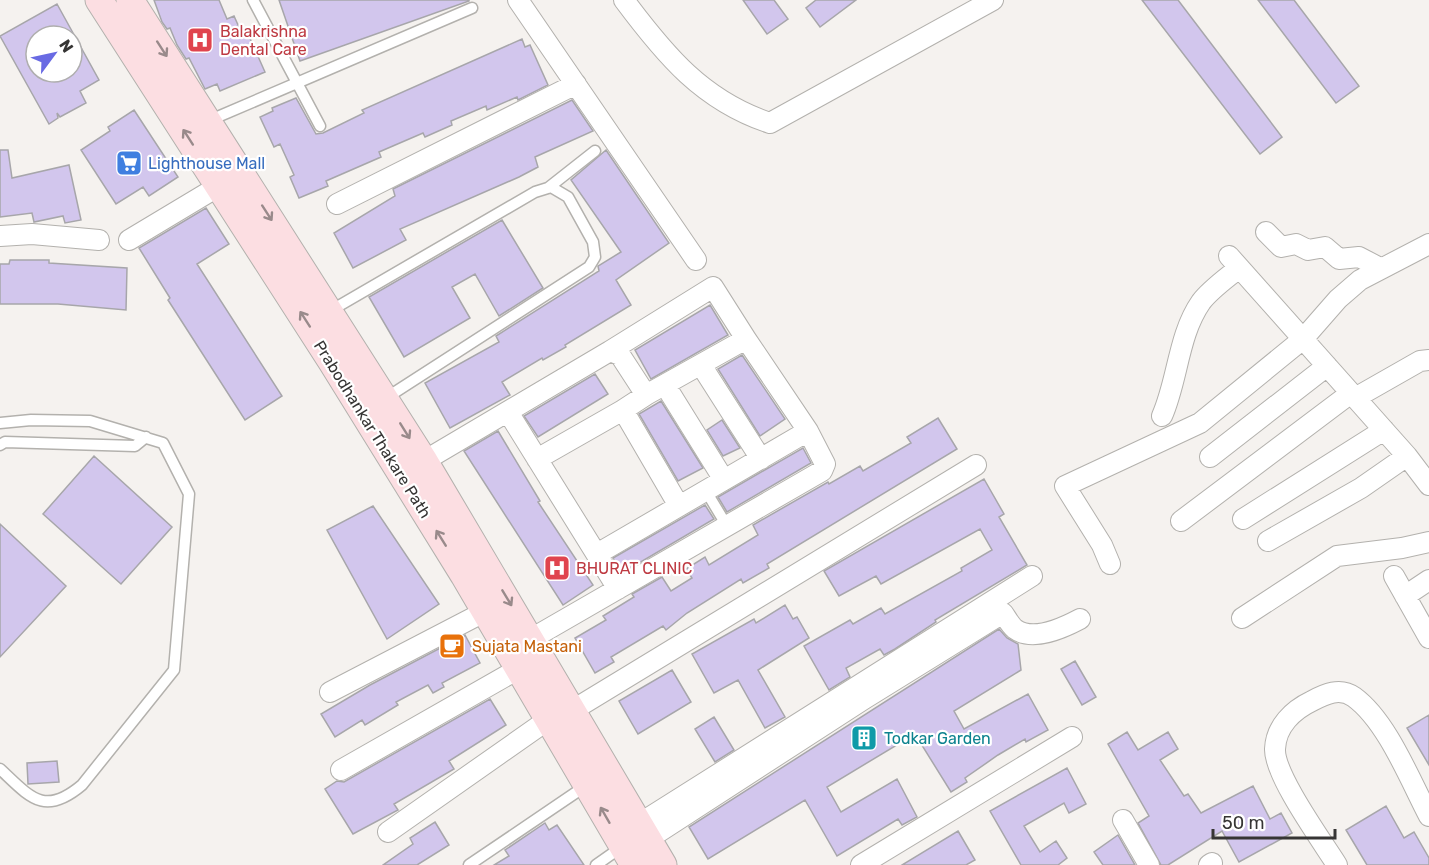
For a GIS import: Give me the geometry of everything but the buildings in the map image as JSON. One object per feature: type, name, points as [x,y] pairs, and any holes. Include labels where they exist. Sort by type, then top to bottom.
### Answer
[{"type":"main road","name":"Prabodhankar Thakare Path","points":[[99,0],[219,186],[475,569],[531,639],[587,784],[636,843],[663,865]]},
{"type":"main road","name":"Prabodhankar Thakare Path","points":[[130,0],[424,462],[475,569],[486,611],[520,668],[561,715],[636,843]]},
{"type":"street","points":[[518,0],[696,260]]},
{"type":"street","points":[[624,0],[662,51],[711,95],[742,114],[770,123],[993,0]]},
{"type":"street","points":[[337,204],[576,84]]},
{"type":"street","points":[[129,240],[219,186]]},
{"type":"street","points":[[1266,232],[1281,247],[1296,244],[1308,250],[1325,247],[1339,258],[1359,257],[1380,268]]},
{"type":"street","points":[[0,236],[32,234],[99,240]]},
{"type":"street","points":[[1110,564],[1102,545],[1065,486],[1200,423],[1303,339],[1338,299],[1360,280],[1429,244]]},
{"type":"street","points":[[1162,416],[1170,398],[1190,325],[1202,302],[1234,262],[1407,456],[1429,485]]},
{"type":"street","points":[[424,462],[713,287],[808,431],[824,458],[825,464],[822,471],[531,639]]},
{"type":"street","points":[[537,459],[746,339]]},
{"type":"street","points":[[610,351],[620,355],[646,395]]},
{"type":"street","points":[[1181,521],[1353,395],[1420,361],[1429,360]]},
{"type":"street","points":[[701,365],[761,459]]},
{"type":"street","points":[[1210,457],[1327,366]]},
{"type":"street","points":[[665,385],[724,480]]},
{"type":"street","points":[[623,410],[679,506]]},
{"type":"street","points":[[508,412],[618,589]]},
{"type":"street","points":[[1243,519],[1384,430]]},
{"type":"street","points":[[597,554],[808,431]]},
{"type":"street","points":[[1268,541],[1361,488],[1407,456]]},
{"type":"street","points":[[388,832],[561,715],[976,465]]},
{"type":"street","points":[[1242,618],[1284,593],[1337,556],[1402,548],[1429,542]]},
{"type":"street","points":[[636,843],[1032,576]]},
{"type":"street","points":[[1394,576],[1429,638]]},
{"type":"street","points":[[1405,596],[1429,580]]},
{"type":"street","points":[[330,692],[486,611]]},
{"type":"street","points":[[636,843],[1003,613],[1015,629],[1034,635],[1067,626],[1080,619]]},
{"type":"street","points":[[341,770],[520,668]]},
{"type":"street","points":[[1337,865],[1298,803],[1280,767],[1275,750],[1281,726],[1299,707],[1332,691],[1352,695],[1374,716],[1429,816]]},
{"type":"street","points":[[861,865],[1072,737]]},
{"type":"street","points":[[1123,820],[1149,865]]},
{"type":"lane","points":[[253,0],[320,126]]},
{"type":"lane","points":[[208,121],[472,8]]},
{"type":"lane","points":[[330,311],[535,192],[548,188],[595,151]]},
{"type":"lane","points":[[384,399],[589,267],[595,257],[593,242],[568,197],[548,188]]},
{"type":"lane","points":[[0,423],[31,420],[90,421],[163,442],[189,494],[174,670],[82,785],[68,798],[56,803],[47,803],[29,796],[0,768]]},
{"type":"lane","points":[[0,445],[4,442],[135,446],[146,438]]},
{"type":"lane","points":[[706,490],[727,526]]},
{"type":"lane","points":[[469,865],[587,784]]},
{"type":"lane","points":[[596,865],[636,843]]},
{"type":"place","name":"Balakrishna Dental Care","points":[[200,40]]},
{"type":"place","name":"Lighthouse Mall","points":[[129,163]]},
{"type":"place","name":"BHURAT CLINIC","points":[[557,568]]},
{"type":"place","name":"Sujata Mastani","points":[[452,646]]},
{"type":"place","name":"Todkar Garden","points":[[864,738]]}]
